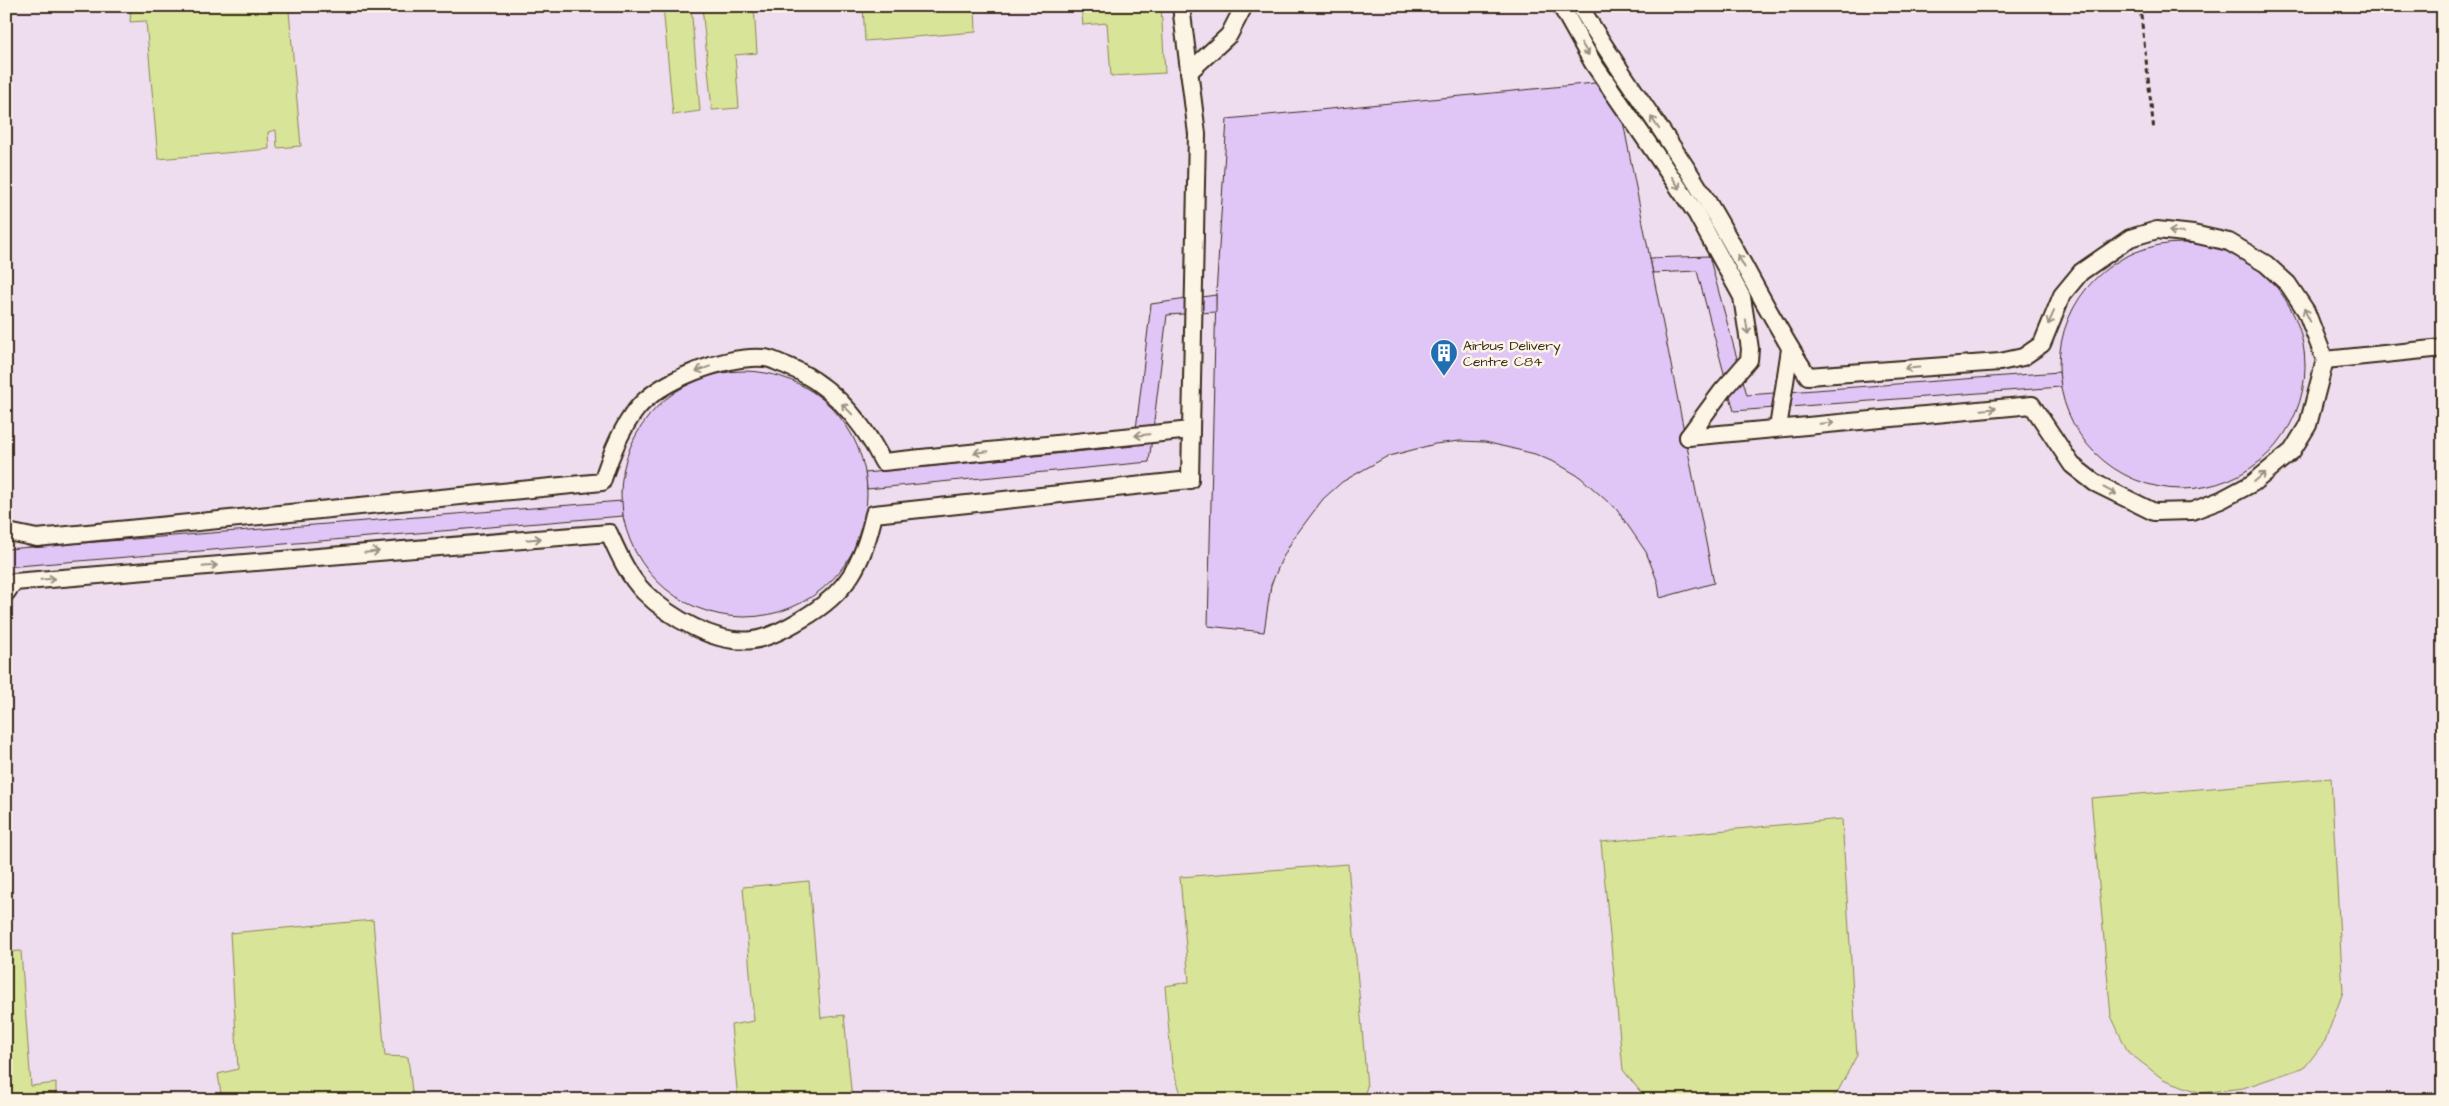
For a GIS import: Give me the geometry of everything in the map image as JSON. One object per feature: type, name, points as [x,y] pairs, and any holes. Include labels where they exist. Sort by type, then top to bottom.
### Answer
[{"type":"lane","points":[[6,593],[14,582],[608,533],[622,560],[643,592],[680,620],[717,637],[752,640],[784,629],[820,609],[848,582],[867,546],[874,514],[1190,480],[1197,134],[1181,6]]},
{"type":"lane","points":[[1189,72],[1229,36],[1244,6]]},
{"type":"lane","points":[[1560,6],[1593,63],[1696,213],[1742,297],[1750,349],[1749,360],[1722,391],[1688,437],[2032,405],[2072,465],[2095,483],[2154,512],[2192,511],[2221,500],[2253,483],[2292,451],[2308,425],[2325,360],[2306,311],[2288,284],[2266,264],[2229,242],[2193,234],[2157,230],[2130,238],[2081,272],[2062,295],[2042,344],[2023,357],[2000,362],[1808,376],[1790,349],[1699,188],[1601,43],[1580,6]]},
{"type":"lane","points":[[2325,360],[2443,348]]},
{"type":"lane","points":[[1778,428],[1790,349]]},
{"type":"lane","points":[[6,530],[37,538],[602,482],[610,456],[637,409],[655,393],[688,374],[726,360],[765,358],[801,372],[823,386],[854,415],[874,444],[883,462],[1191,430]]},
{"type":"path","points":[[2140,6],[2154,131]]},
{"type":"shaded area","points":[[6,6],[2443,6],[2443,1100],[6,1100]]},
{"type":"green space","points":[[131,6],[306,6],[307,9],[289,11],[301,146],[277,148],[276,130],[268,132],[269,149],[158,159],[146,21],[130,22]]},
{"type":"green space","points":[[663,6],[691,6],[700,111],[673,115]]},
{"type":"green space","points":[[702,6],[754,6],[757,53],[735,55],[739,108],[712,110]]},
{"type":"green space","points":[[863,6],[975,6],[976,32],[865,41]]},
{"type":"green space","points":[[1081,6],[1161,6],[1165,73],[1111,76],[1107,23],[1083,25]]},
{"type":"green space","points":[[2331,778],[2343,992],[2325,1041],[2305,1067],[2243,1088],[2201,1093],[2163,1079],[2128,1052],[2111,1016],[2091,798]]},
{"type":"green space","points":[[1842,819],[1857,1055],[1837,1093],[1829,1100],[1647,1100],[1623,1070],[1601,842]]},
{"type":"green space","points":[[1348,864],[1367,1087],[1362,1100],[1183,1100],[1172,1066],[1165,986],[1189,982],[1180,877]]},
{"type":"green space","points":[[809,881],[821,1018],[844,1015],[852,1100],[738,1100],[731,1025],[754,1021],[743,887]]},
{"type":"green space","points":[[373,920],[385,1056],[408,1057],[413,1100],[222,1100],[218,1074],[238,1069],[230,933]]},
{"type":"green space","points":[[21,951],[31,1086],[56,1083],[56,1100],[6,1100],[6,952]]},
{"type":"building","name":"Airbus Delivery Centre C84","points":[[1615,81],[1714,583],[1660,598],[1658,583],[1646,552],[1617,510],[1580,477],[1558,464],[1535,454],[1485,442],[1460,441],[1435,444],[1386,457],[1342,482],[1323,499],[1293,539],[1281,561],[1271,585],[1264,632],[1208,626],[1216,295],[1227,119]]},
{"type":"building","points":[[2182,243],[2206,245],[2229,252],[2250,264],[2269,279],[2284,298],[2296,319],[2303,342],[2305,366],[2303,390],[2296,413],[2284,434],[2269,453],[2250,468],[2229,480],[2206,487],[2182,489],[2158,487],[2135,480],[2114,468],[2095,453],[2080,434],[2068,413],[2061,390],[2059,366],[2061,342],[2068,319],[2080,298],[2095,279],[2114,264],[2135,252],[2158,245]]},
{"type":"building","points":[[1709,256],[1747,395],[2059,372],[2061,387],[1734,411],[1697,271],[1653,273],[1650,258]]},
{"type":"building","points":[[1216,295],[1216,312],[1167,315],[1149,462],[867,489],[865,473],[1134,446],[1151,304]]},
{"type":"building","points":[[744,371],[780,376],[812,392],[831,407],[846,426],[862,458],[867,494],[862,530],[846,562],[831,581],[812,596],[780,612],[744,617],[708,612],[676,596],[657,581],[642,562],[626,530],[621,494],[626,458],[642,426],[657,407],[676,392],[708,376]]},
{"type":"building","points":[[622,501],[623,516],[6,567],[6,549]]},
{"type":"place","name":"Airbus Delivery Centre C84","points":[[1444,377]]}]
